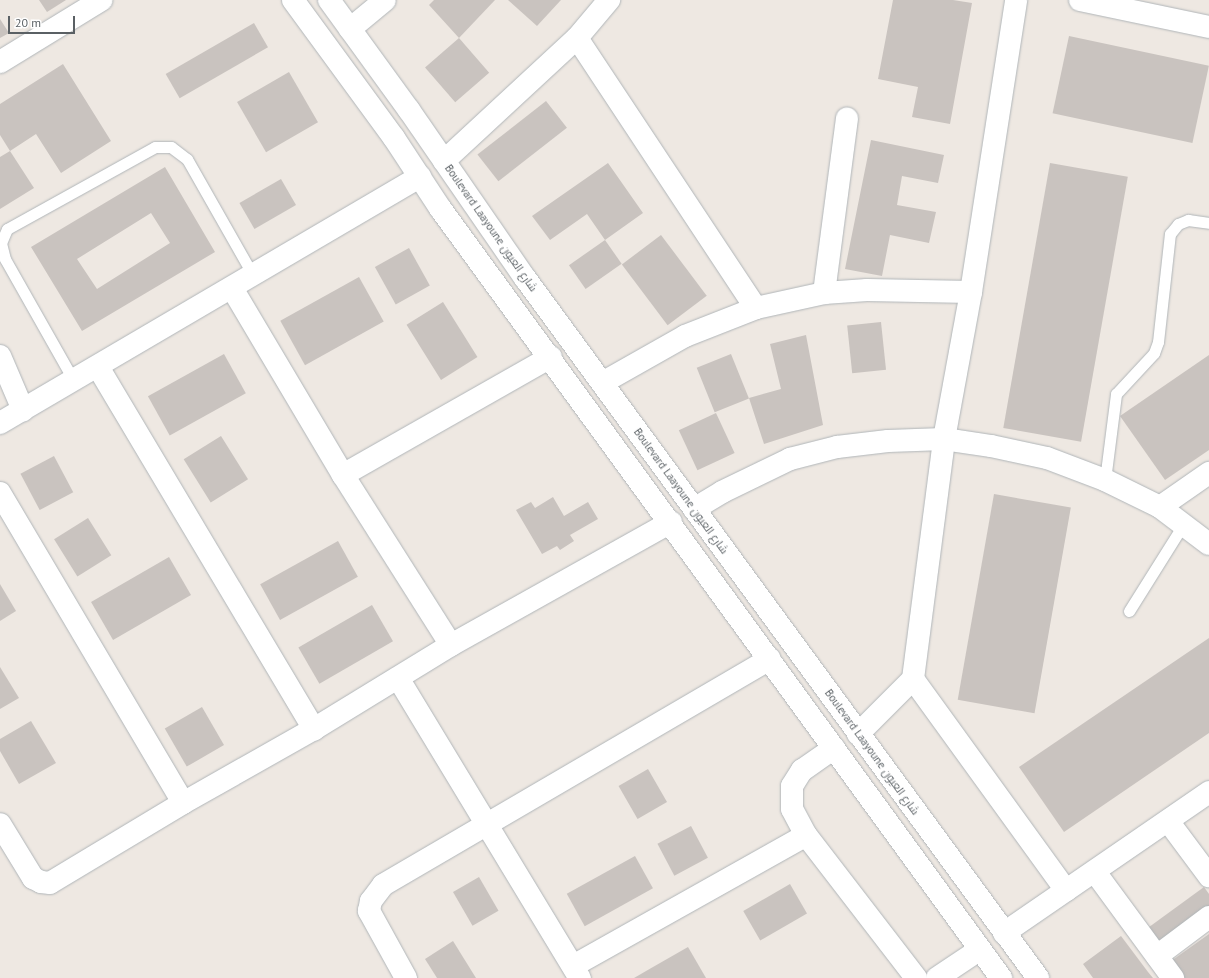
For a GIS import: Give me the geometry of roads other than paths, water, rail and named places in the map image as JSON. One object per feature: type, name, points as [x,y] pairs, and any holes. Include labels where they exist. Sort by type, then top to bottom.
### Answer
[{"type":"street","points":[[0,62],[101,0]]},
{"type":"street","points":[[293,0],[979,950],[1001,978]]},
{"type":"street","name":"Boulevard Laayoune شارع العيون","points":[[328,0],[602,383],[1038,978]]},
{"type":"street","points":[[350,29],[385,0]]},
{"type":"street","points":[[444,161],[577,38],[609,0]]},
{"type":"street","points":[[858,734],[913,679],[944,439],[971,292],[1016,0]]},
{"type":"street","points":[[1080,0],[1209,27]]},
{"type":"street","points":[[577,38],[756,308]]},
{"type":"street","points":[[824,293],[847,119]]},
{"type":"street","points":[[0,423],[98,367],[420,177]]},
{"type":"street","points":[[232,288],[343,475],[451,645]]},
{"type":"street","points":[[602,383],[685,336],[756,308],[824,293],[867,290],[971,292]]},
{"type":"street","points":[[0,356],[23,410]]},
{"type":"street","points":[[343,475],[551,357]]},
{"type":"street","points":[[98,367],[314,729]]},
{"type":"street","points":[[694,509],[722,492],[790,459],[837,447],[888,440],[944,439],[990,446],[1047,458],[1105,480],[1160,507],[1209,544]]},
{"type":"street","points":[[1160,507],[1209,473]]},
{"type":"street","points":[[0,493],[183,803]]},
{"type":"street","points":[[0,824],[33,878],[41,882],[50,883],[183,803],[314,729],[451,645],[671,522]]},
{"type":"street","points":[[406,978],[369,911],[371,901],[383,885],[770,659]]},
{"type":"street","points":[[398,678],[576,972],[806,835]]},
{"type":"street","points":[[913,679],[1066,890]]},
{"type":"street","points":[[834,748],[802,770],[792,786],[792,809],[806,835],[916,978]]},
{"type":"street","points":[[1004,933],[1095,872],[1209,792]]},
{"type":"street","points":[[1168,821],[1209,876]]},
{"type":"street","points":[[1095,872],[1173,978]]},
{"type":"street","points":[[1157,956],[1209,918]]},
{"type":"street","points":[[937,978],[979,950]]},
{"type":"lane","points":[[74,381],[5,259],[1,244],[7,229],[155,147],[171,147],[187,159],[253,275]]},
{"type":"lane","points":[[1105,480],[1116,394],[1154,353],[1158,342],[1170,234],[1178,224],[1188,220],[1209,223]]},
{"type":"lane","points":[[1129,611],[1183,525]]}]
